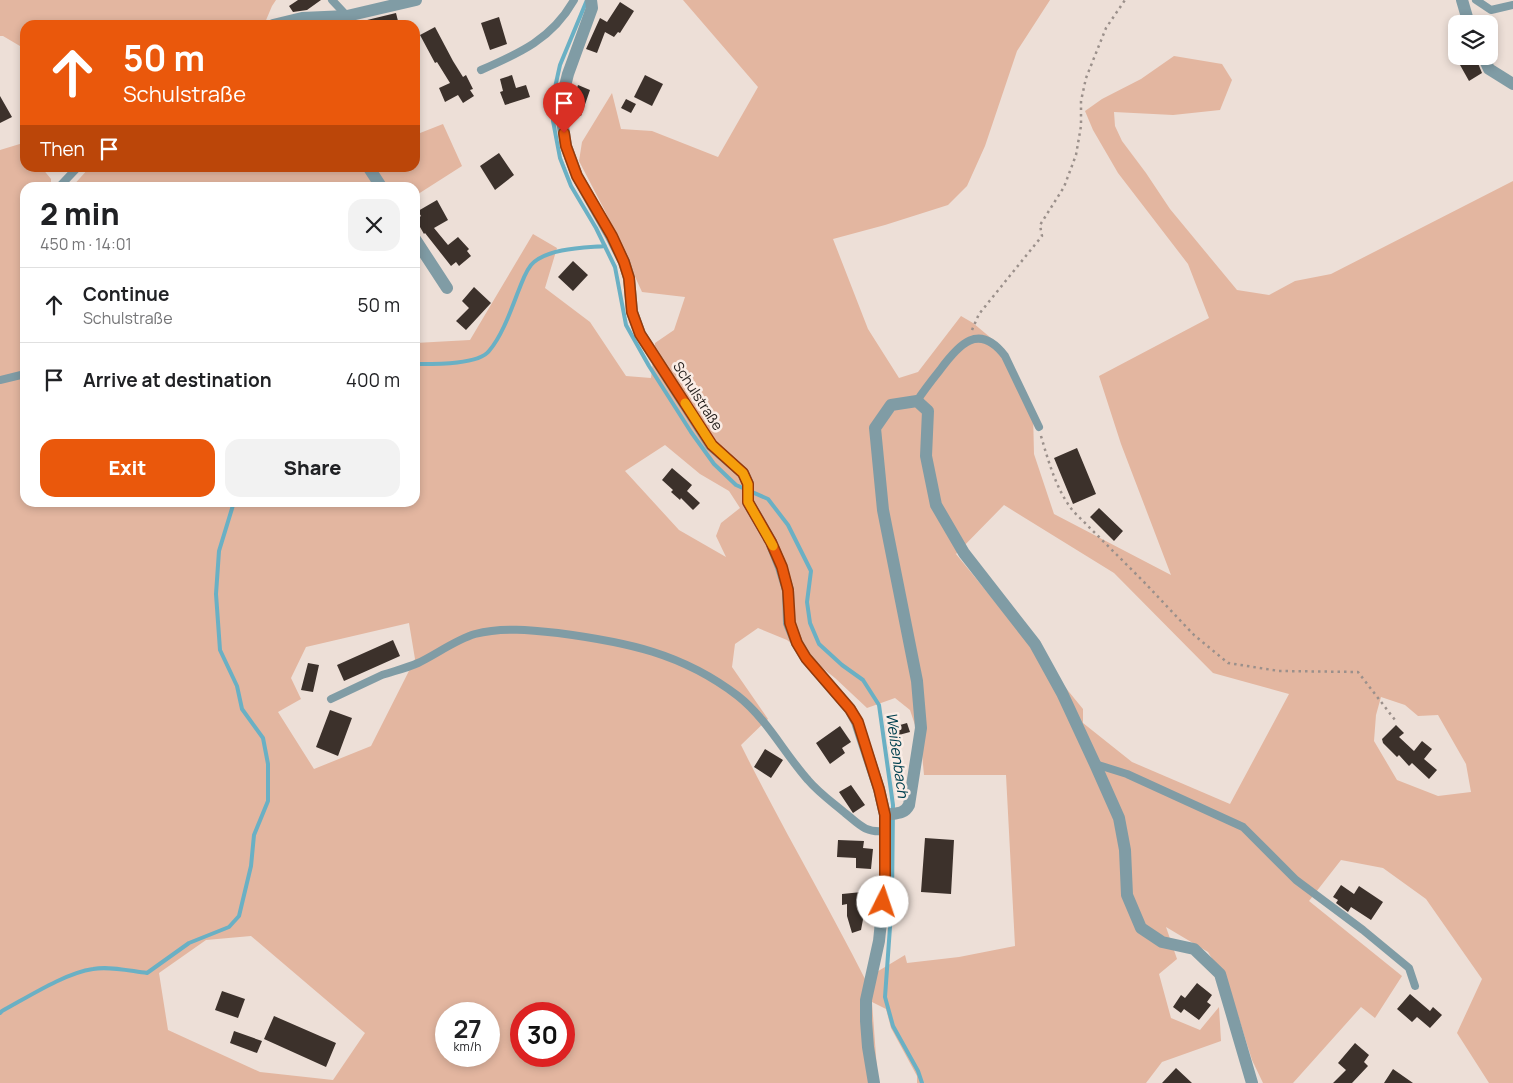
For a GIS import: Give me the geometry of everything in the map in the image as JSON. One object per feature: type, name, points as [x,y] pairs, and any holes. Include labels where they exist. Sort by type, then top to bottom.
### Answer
[{"type":"street","points":[[294,20],[347,16],[416,0]]},
{"type":"street","name":"Schulstraße","points":[[591,0],[592,8],[568,74],[562,98],[562,120],[566,146],[577,176],[612,236],[624,262],[629,278],[632,312],[640,334],[712,445],[743,473],[748,484],[748,502],[771,542],[782,567],[788,590],[790,623],[797,643],[806,658],[850,709],[858,722],[886,814],[884,831],[885,882],[879,941],[866,1000],[868,1047],[874,1083]]},
{"type":"street","points":[[1462,0],[1466,15]]},
{"type":"street","points":[[1487,65],[1489,69],[1513,84]]},
{"type":"street","points":[[420,247],[447,288]]},
{"type":"street","points":[[886,814],[902,813],[907,810],[921,728],[917,681],[883,510],[875,428],[891,405],[917,401],[928,411],[926,456],[936,505],[964,553],[1035,644],[1062,693],[1119,818],[1125,850],[1127,895],[1141,928],[1162,942],[1194,949],[1220,974],[1252,1083]]},
{"type":"lane","points":[[332,0],[347,16]]},
{"type":"lane","points":[[481,70],[519,54],[539,41],[568,11],[574,0]]},
{"type":"lane","points":[[1476,0],[1491,10],[1513,5]]},
{"type":"lane","points":[[64,182],[73,172]]},
{"type":"lane","points":[[917,401],[954,351],[968,340],[981,338],[990,341],[1005,356],[1039,427]]},
{"type":"lane","points":[[0,380],[20,375]]},
{"type":"lane","points":[[330,699],[382,675],[416,664],[475,634],[502,630],[541,631],[602,639],[653,650],[698,670],[738,696],[758,715],[820,793],[865,829],[874,832],[884,831]]},
{"type":"lane","points":[[1096,764],[1127,774],[1243,827],[1296,880],[1363,930],[1409,968],[1415,986]]},
{"type":"path","points":[[968,340],[979,314],[1042,236],[1040,225],[1064,187],[1076,155],[1081,126],[1081,101],[1086,78],[1106,28],[1125,0]]},
{"type":"path","points":[[1039,427],[1051,469],[1064,500],[1073,512],[1143,581],[1194,636],[1228,663],[1279,671],[1358,672],[1395,720]]},
{"type":"shaded area","points":[[0,0],[276,0],[266,20],[20,20],[20,46],[0,36]]},
{"type":"shaded area","points":[[683,0],[1050,0],[1017,51],[985,146],[967,186],[948,205],[833,239],[868,329],[899,378],[918,372],[961,316],[973,323],[1003,348],[1033,413],[1034,454],[1054,514],[1171,575],[1121,444],[1099,376],[1209,318],[1188,264],[1118,173],[1093,130],[1085,111],[1102,99],[1141,79],[1174,56],[1222,64],[1232,80],[1220,110],[1173,115],[1114,112],[1115,126],[1122,141],[1170,209],[1237,290],[1269,295],[1295,281],[1331,274],[1513,181],[1513,1083],[1489,1083],[1457,1033],[1482,979],[1426,899],[1383,868],[1341,860],[1309,901],[1402,976],[1375,1018],[1361,1007],[1293,1083],[1263,1083],[1252,1060],[1229,987],[1208,952],[1166,927],[1177,959],[1159,974],[1171,1018],[1200,1030],[1219,1007],[1221,1041],[1162,1062],[1146,1083],[917,1083],[917,1076],[891,1028],[886,1009],[872,1002],[878,1083],[0,1083],[0,150],[20,144],[20,172],[45,172],[51,179],[51,182],[20,182],[20,507],[420,507],[420,343],[470,340],[533,234],[557,248],[545,288],[590,322],[626,376],[651,378],[655,343],[674,330],[685,297],[642,292],[605,211],[579,161],[582,142],[612,93],[621,129],[652,131],[718,157],[758,87]],"holes":[[[665,445],[700,474],[729,491],[740,508],[721,523],[716,536],[726,557],[679,530],[625,471]],[[1004,505],[1114,573],[1213,673],[1289,694],[1230,804],[1132,762],[1083,723],[1083,709],[956,554]],[[409,623],[415,659],[371,746],[314,769],[278,712],[301,699],[291,678],[306,647]],[[758,628],[787,640],[835,678],[867,708],[895,698],[910,710],[921,743],[924,775],[1006,775],[1015,946],[959,957],[907,963],[905,955],[865,979],[741,745],[768,719],[732,667],[735,644]],[[1381,697],[1405,705],[1418,716],[1438,715],[1466,764],[1471,792],[1438,796],[1397,780],[1374,741],[1376,715]],[[251,936],[365,1033],[333,1080],[260,1072],[168,1030],[159,973],[206,940]]]},
{"type":"shaded area","points":[[443,124],[462,166],[420,193],[420,182],[76,182],[85,172],[420,172],[420,133]]},
{"type":"building","points":[[298,0],[321,0],[307,10],[293,12],[289,6]]},
{"type":"building","points":[[620,2],[634,11],[620,33],[618,32],[614,37],[605,32],[597,53],[586,49],[600,18],[607,22]]},
{"type":"building","points":[[396,13],[398,20],[367,20]]},
{"type":"building","points":[[499,17],[507,44],[490,50],[481,23]]},
{"type":"building","points":[[435,27],[453,61],[463,77],[466,75],[473,89],[470,90],[474,96],[463,103],[458,95],[445,102],[439,88],[450,83],[437,62],[435,63],[420,35]]},
{"type":"building","points":[[1460,65],[1479,65],[1482,73],[1469,81]]},
{"type":"building","points":[[512,75],[516,88],[526,85],[530,97],[505,105],[500,92],[503,91],[500,79]]},
{"type":"building","points":[[645,75],[663,84],[652,106],[634,97]]},
{"type":"building","points":[[578,85],[590,90],[581,116],[570,112]]},
{"type":"building","points":[[0,96],[12,117],[0,123]]},
{"type":"building","points":[[626,99],[636,104],[631,113],[621,108]]},
{"type":"building","points":[[499,153],[514,175],[495,190],[480,166]]},
{"type":"building","points":[[437,200],[448,220],[434,228],[448,245],[458,237],[469,249],[467,251],[471,256],[459,266],[456,262],[451,266],[420,227],[420,210]]},
{"type":"building","points":[[573,261],[588,275],[573,291],[558,277]]},
{"type":"building","points":[[474,287],[491,303],[466,330],[456,321],[469,308],[462,301]]},
{"type":"building","points":[[1077,448],[1096,494],[1073,504],[1054,458]]},
{"type":"building","points":[[672,468],[692,485],[687,491],[700,503],[693,510],[681,498],[680,500],[671,492],[673,490],[662,480]]},
{"type":"building","points":[[1099,508],[1123,531],[1114,541],[1090,517]]},
{"type":"building","points":[[393,640],[400,656],[344,681],[337,665]]},
{"type":"building","points":[[308,663],[319,665],[313,692],[301,690]]},
{"type":"building","points":[[330,710],[352,718],[338,756],[316,747]]},
{"type":"building","points":[[907,723],[910,732],[895,736],[893,727]]},
{"type":"building","points":[[1396,725],[1404,733],[1399,737],[1414,751],[1422,741],[1432,749],[1424,759],[1437,770],[1429,779],[1412,763],[1409,766],[1399,755],[1397,757],[1383,743],[1382,739]]},
{"type":"building","points":[[840,726],[851,742],[842,748],[845,753],[830,764],[816,743]]},
{"type":"building","points":[[765,749],[783,760],[771,778],[754,767]]},
{"type":"building","points":[[851,785],[865,805],[853,813],[839,792]]},
{"type":"building","points":[[925,838],[954,840],[951,894],[921,892]]},
{"type":"building","points":[[838,840],[864,841],[863,848],[873,849],[871,869],[856,868],[856,858],[837,857]]},
{"type":"building","points":[[1341,885],[1354,894],[1359,886],[1383,902],[1371,920],[1351,907],[1348,912],[1336,903],[1338,900],[1333,897]]},
{"type":"building","points":[[862,892],[862,908],[865,909],[861,930],[852,933],[847,916],[847,904],[842,905],[842,894]]},
{"type":"building","points":[[1197,983],[1212,995],[1207,1002],[1211,1005],[1199,1020],[1184,1009],[1181,1013],[1173,1007],[1181,995],[1185,998]]},
{"type":"building","points":[[222,991],[245,999],[238,1018],[215,1010]]},
{"type":"building","points":[[1410,994],[1430,1011],[1433,1007],[1442,1015],[1430,1028],[1417,1017],[1412,1022],[1397,1009]]},
{"type":"building","points":[[274,1016],[336,1043],[326,1067],[264,1039]]},
{"type":"building","points":[[234,1031],[262,1041],[257,1053],[230,1043]]},
{"type":"building","points":[[1355,1043],[1369,1055],[1364,1062],[1368,1066],[1352,1083],[1333,1083],[1346,1070],[1338,1063]]},
{"type":"building","points":[[1176,1068],[1192,1083],[1162,1083]]},
{"type":"building","points":[[1393,1069],[1413,1083],[1384,1083]]},
{"type":"waterway","name":"Weißenbach","points":[[587,0],[560,65],[554,92],[553,121],[560,158],[571,186],[596,228],[615,267],[626,325],[649,366],[714,464],[736,485],[768,499],[788,525],[811,571],[807,602],[810,623],[819,644],[842,665],[863,680],[879,705],[893,805],[892,899],[885,997],[893,1026],[918,1071],[922,1083]]},
{"type":"waterway","points":[[420,364],[455,363],[483,356],[498,338],[524,276],[534,262],[541,257],[558,251],[605,246]]},
{"type":"waterway","points":[[0,1013],[47,986],[82,971],[106,968],[147,973],[189,943],[229,927],[239,916],[251,866],[254,835],[268,801],[268,764],[263,738],[242,709],[237,686],[220,650],[216,594],[219,551],[232,507]]},
{"type":"slow traffic","points":[[685,403],[712,445],[743,473],[748,484],[748,502],[773,546]]},
{"type":"route","points":[[564,133],[566,146],[577,176],[612,236],[624,262],[629,278],[632,312],[640,334],[712,445],[743,473],[748,484],[748,502],[771,542],[782,567],[788,590],[790,623],[797,643],[806,658],[850,709],[858,722],[885,815],[885,882],[883,902]]}]
